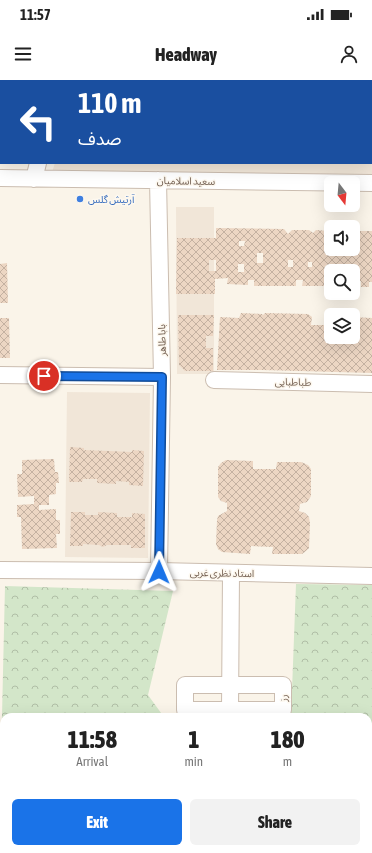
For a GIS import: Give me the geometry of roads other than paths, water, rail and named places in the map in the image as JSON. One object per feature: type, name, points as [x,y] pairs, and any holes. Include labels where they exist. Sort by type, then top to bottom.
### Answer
[{"type":"street","points":[[34,179],[38,164]]},
{"type":"street","name":"سعید اسلامیان","points":[[0,178],[372,183]]},
{"type":"street","name":"بابا طاهر","points":[[158,180],[162,377],[159,572]]},
{"type":"street","points":[[0,375],[162,377]]},
{"type":"street","name":"طباطبایی","points":[[214,380],[372,384]]},
{"type":"street","name":"استاد نظری غربی","points":[[0,570],[372,576]]},
{"type":"street","points":[[230,710],[231,573]]},
{"type":"street","name":"رز","points":[[185,685],[230,685],[283,685],[283,710],[185,710],[185,685]]},
{"type":"place","name":"آرتیش گلس","points":[[80,199]]}]
